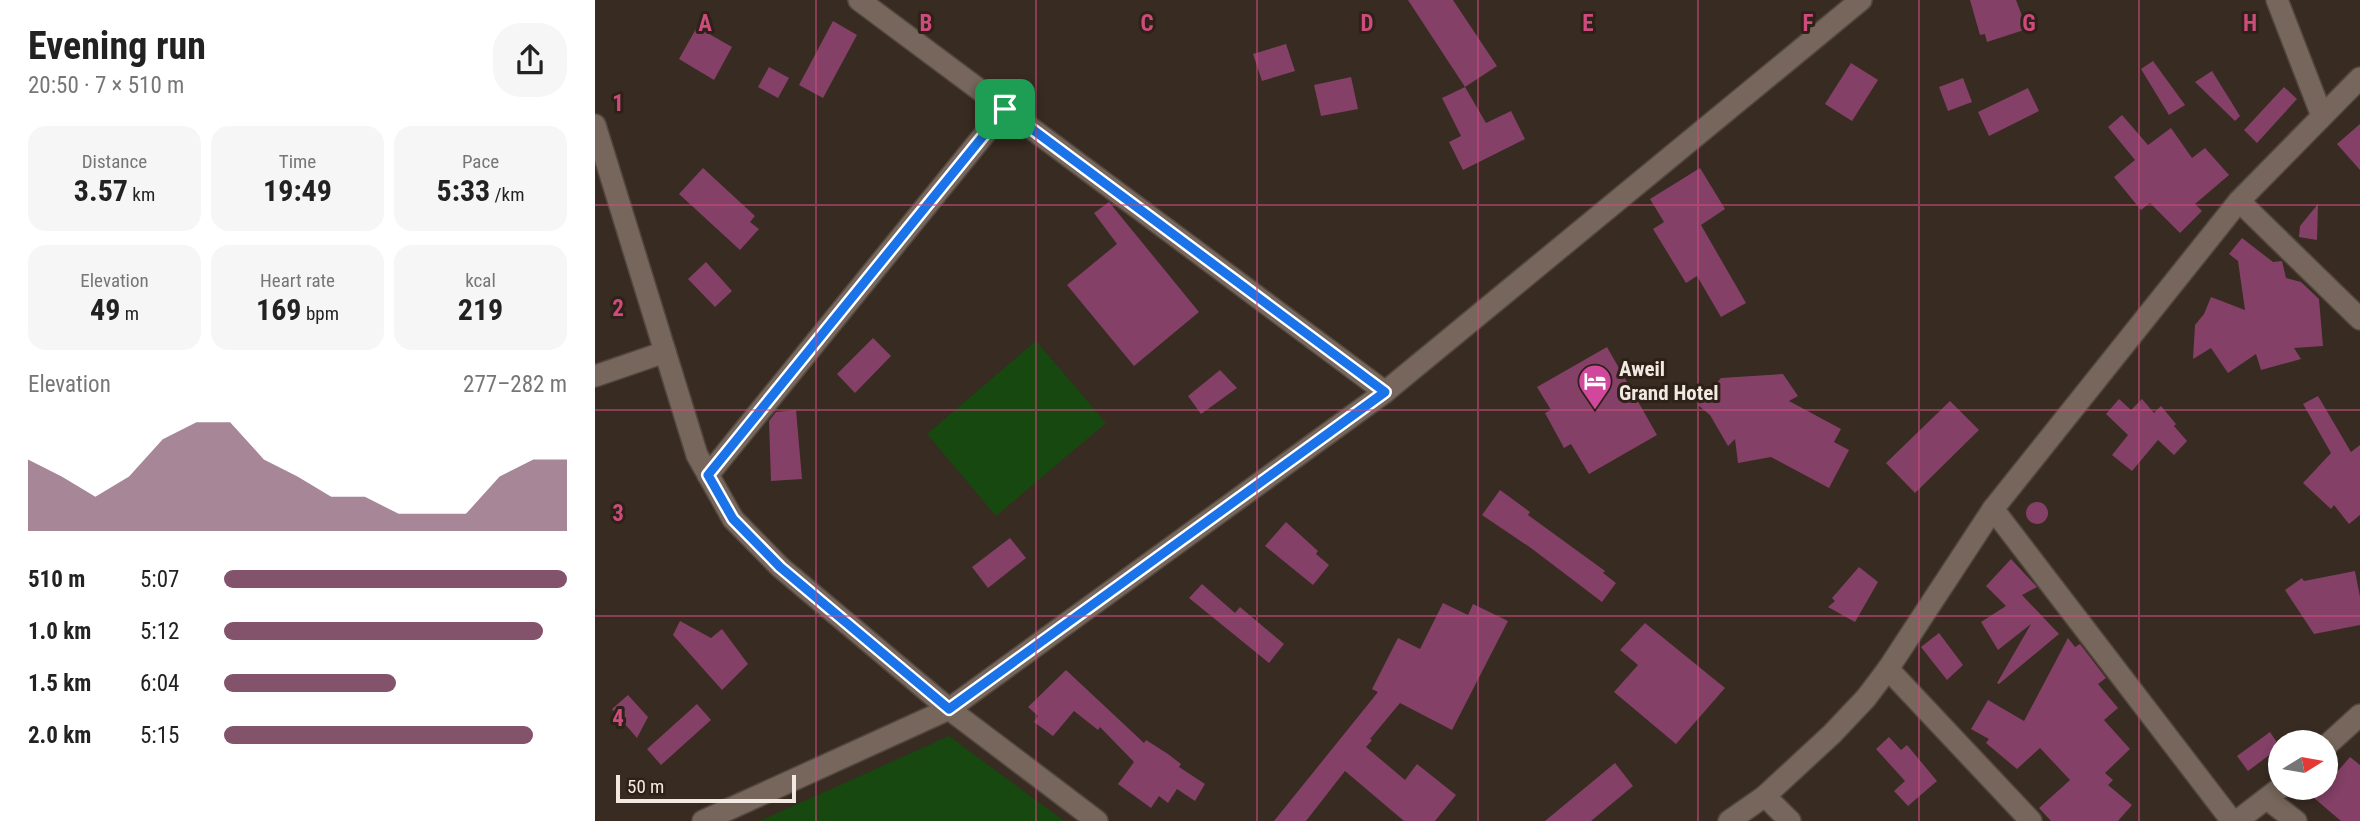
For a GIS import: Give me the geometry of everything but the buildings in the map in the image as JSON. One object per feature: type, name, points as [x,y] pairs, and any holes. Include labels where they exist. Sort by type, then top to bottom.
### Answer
[{"type":"street","points":[[859,0],[1385,392]]},
{"type":"street","points":[[703,821],[949,709],[1385,392],[1861,0]]},
{"type":"street","points":[[2277,0],[2322,117]]},
{"type":"street","points":[[1729,821],[1765,796],[1832,734],[1866,698],[1993,509],[2239,201],[2360,78]]},
{"type":"street","points":[[708,475],[1005,109]]},
{"type":"street","points":[[595,125],[697,455],[733,519],[780,567],[949,709],[1097,821]]},
{"type":"street","points":[[2239,201],[2360,319]]},
{"type":"street","points":[[595,376],[666,352]]},
{"type":"street","points":[[1993,509],[2234,821],[2268,797]]},
{"type":"street","points":[[1888,669],[2031,821]]},
{"type":"street","points":[[2338,735],[2360,715]]},
{"type":"street","points":[[1765,796],[1790,821]]},
{"type":"street","points":[[2280,800],[2296,821]]},
{"type":"green space","points":[[1036,341],[1106,423],[996,516],[927,434]]},
{"type":"green space","points":[[949,736],[1064,821],[760,821]]},
{"type":"place","name":"Aweil Grand Hotel","points":[[1595,411]]},
{"type":"route","points":[[1005,109],[1385,392],[949,709],[780,567],[733,519],[708,475],[1005,109]]}]
